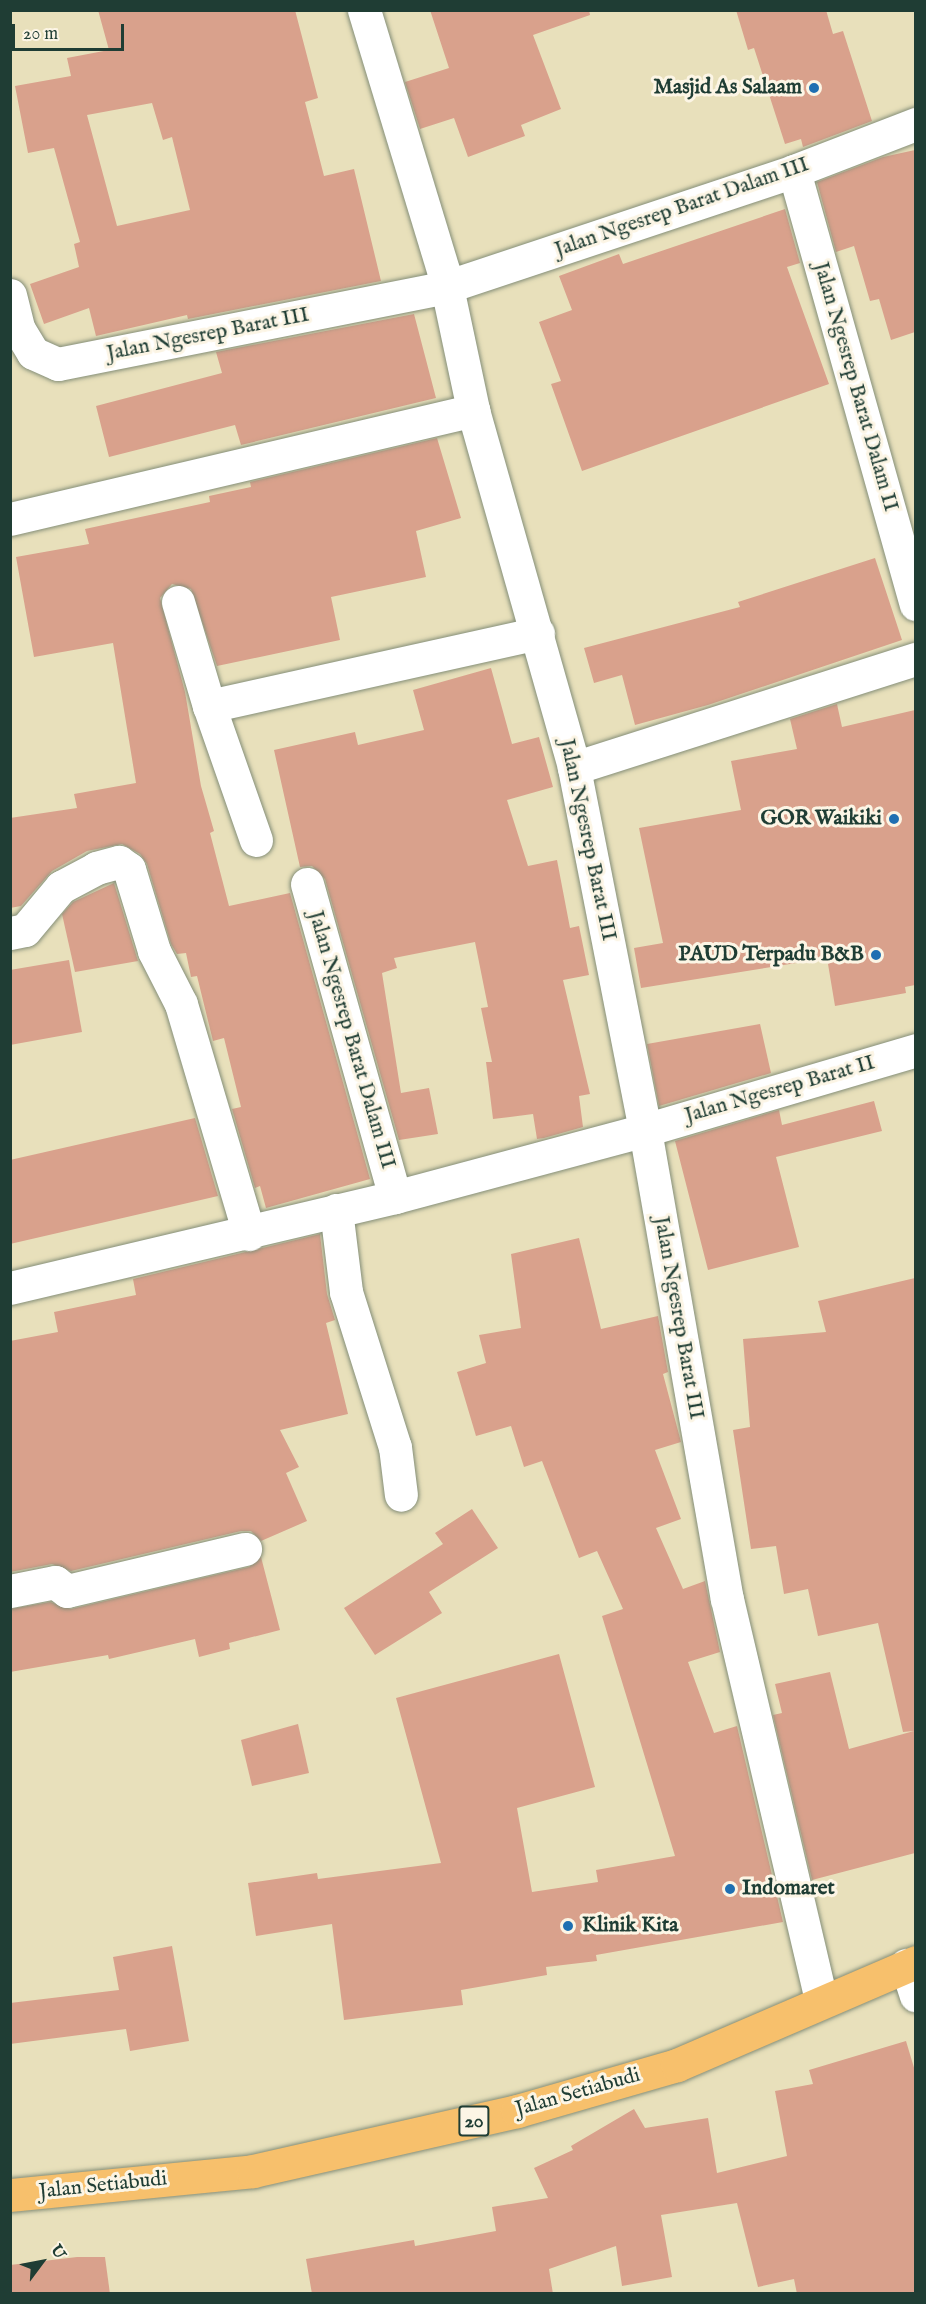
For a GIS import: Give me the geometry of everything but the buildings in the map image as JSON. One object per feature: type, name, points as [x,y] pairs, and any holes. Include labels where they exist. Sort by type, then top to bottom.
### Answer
[{"type":"highway","name":"Jalan Setiabudi","points":[[10,2195],[253,2171],[517,2111],[677,2065],[821,2001],[912,1974]]},
{"type":"street","name":"Jalan Ngesrep Barat III","points":[[364,10],[446,286],[473,410],[538,633],[574,768],[645,1130],[727,1599],[821,2001]]},
{"type":"street","name":"Jalan Ngesrep Barat Dalam III","points":[[446,286],[794,171],[915,124]]},
{"type":"street","name":"Jalan Ngesrep Barat Dalam II","points":[[794,171],[915,604]]},
{"type":"street","name":"Jalan Ngesrep Barat III","points":[[10,295],[18,328],[33,353],[58,364],[446,286]]},
{"type":"street","points":[[10,519],[473,410]]},
{"type":"street","points":[[178,602],[208,706],[256,840]]},
{"type":"street","points":[[208,706],[538,633]]},
{"type":"street","points":[[574,768],[915,659]]},
{"type":"street","points":[[10,933],[25,930],[61,887],[79,877],[119,862],[129,869],[154,951],[181,1004],[249,1234]]},
{"type":"street","name":"Jalan Ngesrep Barat Dalam III","points":[[307,884],[395,1197]]},
{"type":"street","name":"Jalan Ngesrep Barat II","points":[[645,1130],[915,1050]]},
{"type":"street","name":"Jalan Ngesrep Barat Dalam III","points":[[10,1288],[249,1234],[645,1130]]},
{"type":"street","points":[[336,1210],[346,1292],[396,1447],[401,1495]]},
{"type":"street","points":[[10,1591],[55,1582],[67,1591],[244,1549]]},
{"type":"place","name":"Masjid As Salaam","points":[[814,88]]},
{"type":"place","name":"GOR Waikiki","points":[[894,819]]},
{"type":"place","name":"PAUD Terpadu B&B","points":[[876,955]]},
{"type":"place","name":"Indomaret","points":[[730,1889]]},
{"type":"place","name":"Klinik Kita","points":[[568,1926]]}]
